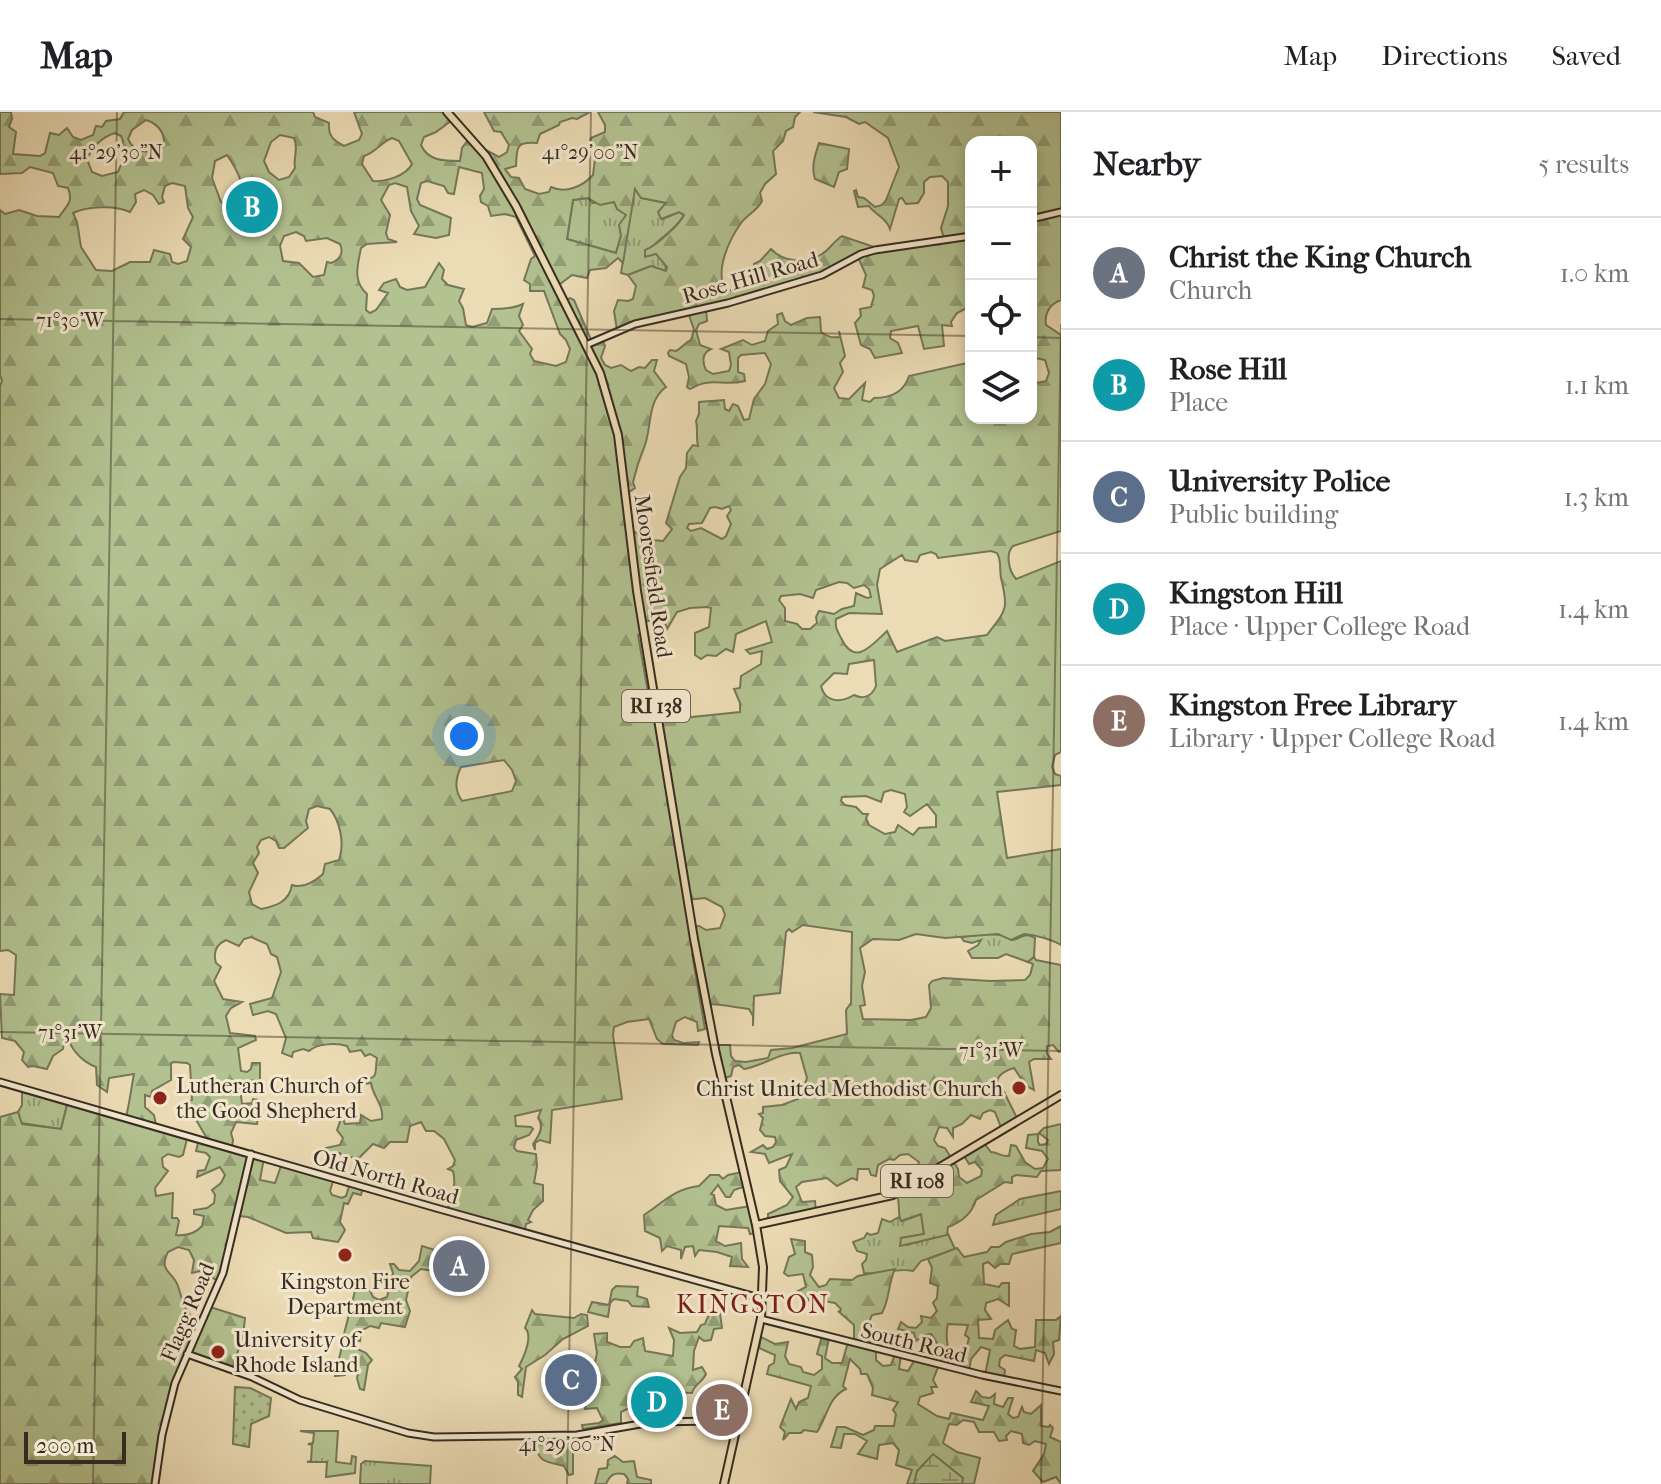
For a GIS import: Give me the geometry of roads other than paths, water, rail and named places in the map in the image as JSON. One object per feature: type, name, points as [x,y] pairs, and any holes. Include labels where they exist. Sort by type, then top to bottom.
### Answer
[{"type":"main road","name":"Mooresfield Road","points":[[447,112],[497,173],[607,390],[618,435],[626,517],[692,926],[716,1054],[756,1225]]},
{"type":"main road","name":"RI 108","points":[[756,1225],[893,1195],[1061,1095]]},
{"type":"main road","name":"RI 138","points":[[724,1484],[761,1319],[763,1267],[756,1225]]},
{"type":"street","points":[[1037,218],[1061,212]]},
{"type":"street","name":"Rose Hill Road","points":[[586,345],[635,324],[728,303],[822,275],[875,250],[965,237]]},
{"type":"street","name":"Old North Road","points":[[0,1082],[763,1299]]},
{"type":"street","name":"Flagg Road","points":[[155,1484],[165,1422],[179,1371],[223,1273],[251,1154]]},
{"type":"street","name":"South Road","points":[[761,1319],[971,1372],[1061,1391]]},
{"type":"street","points":[[187,1354],[252,1377],[310,1403],[401,1431],[434,1437],[577,1435],[652,1422],[716,1421],[738,1425]]},
{"type":"place","name":"Rose Hill","points":[[252,207]]},
{"type":"place","name":"Christ United Methodist Church","points":[[1019,1088]]},
{"type":"place","name":"Lutheran Church of the Good Shepherd","points":[[160,1098]]},
{"type":"place","name":"Kingston Fire Department","points":[[345,1255]]},
{"type":"place","name":"Christ the King Church","points":[[459,1266]]},
{"type":"place","name":"University of Rhode Island","points":[[218,1352]]},
{"type":"place","name":"University Police","points":[[571,1380]]},
{"type":"place","name":"Kingston Hill","points":[[657,1402]]},
{"type":"place","name":"Kingston Free Library","points":[[722,1410]]},
{"type":"district","name":"KINGSTON","points":[[753,1304]]}]
